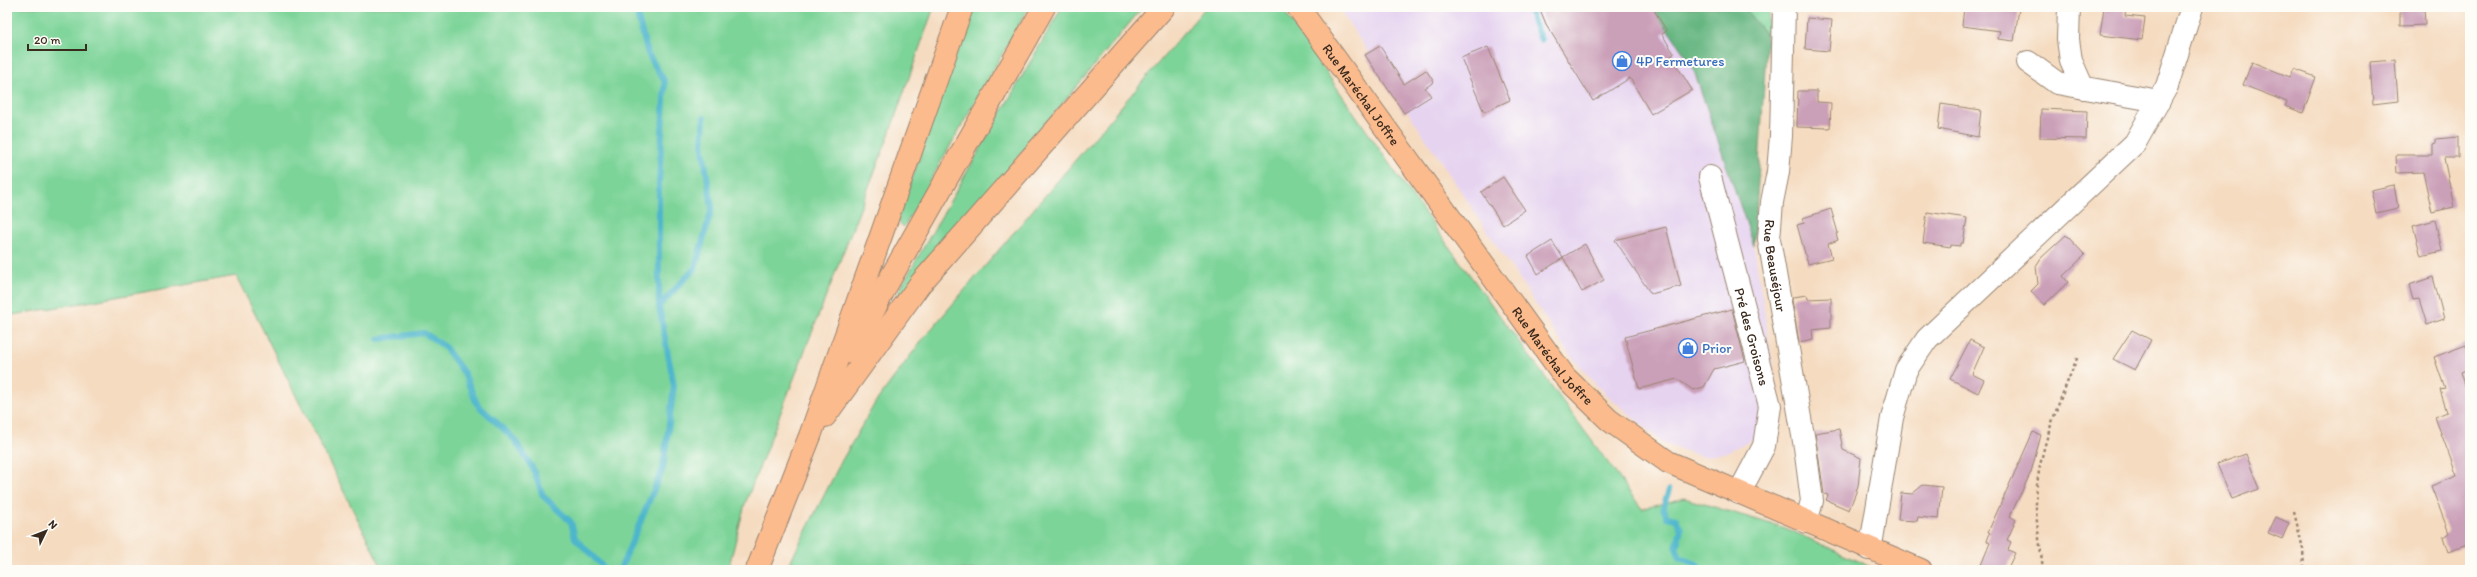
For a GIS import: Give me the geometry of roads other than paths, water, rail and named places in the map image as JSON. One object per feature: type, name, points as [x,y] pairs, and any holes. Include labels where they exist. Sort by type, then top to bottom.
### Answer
[{"type":"main road","points":[[757,570],[810,436],[962,7]]},
{"type":"main road","points":[[810,436],[886,284],[1044,7]]},
{"type":"main road","points":[[810,436],[920,284],[1164,7]]},
{"type":"main road","name":"Rue Maréchal Joffre","points":[[1298,7],[1565,377],[1609,420],[1668,462],[1921,570]]},
{"type":"street","name":"Rue Beauséjour","points":[[1784,7],[1781,136],[1772,202],[1770,239],[1805,447],[1812,501],[1806,522]]},
{"type":"street","points":[[2069,7],[2068,39],[2071,61],[2083,88]]},
{"type":"street","points":[[1869,549],[1892,418],[1906,370],[1927,339],[2135,143],[2167,86],[2192,7]]},
{"type":"street","points":[[2028,62],[2057,83],[2159,101]]},
{"type":"street","name":"Pré des Groisons","points":[[1710,176],[1770,406],[1764,446],[1739,493]]},
{"type":"waterway","points":[[620,570],[663,468],[674,386],[659,306],[659,183],[665,82],[648,54],[635,7]]},
{"type":"waterway","points":[[1528,7],[1541,40]]},
{"type":"waterway","points":[[659,306],[695,268],[712,208],[702,143],[704,118]]},
{"type":"waterway","points":[[378,339],[424,333],[444,346],[464,373],[477,404],[514,439],[533,469],[543,496],[571,522],[575,538],[606,570]]},
{"type":"waterway","points":[[1669,490],[1663,508],[1667,517],[1676,519],[1681,529],[1676,548],[1680,558],[1694,563],[1702,570]]},
{"type":"place","name":"4P Fermetures","points":[[1622,61]]},
{"type":"place","name":"Prior","points":[[1688,348]]}]
